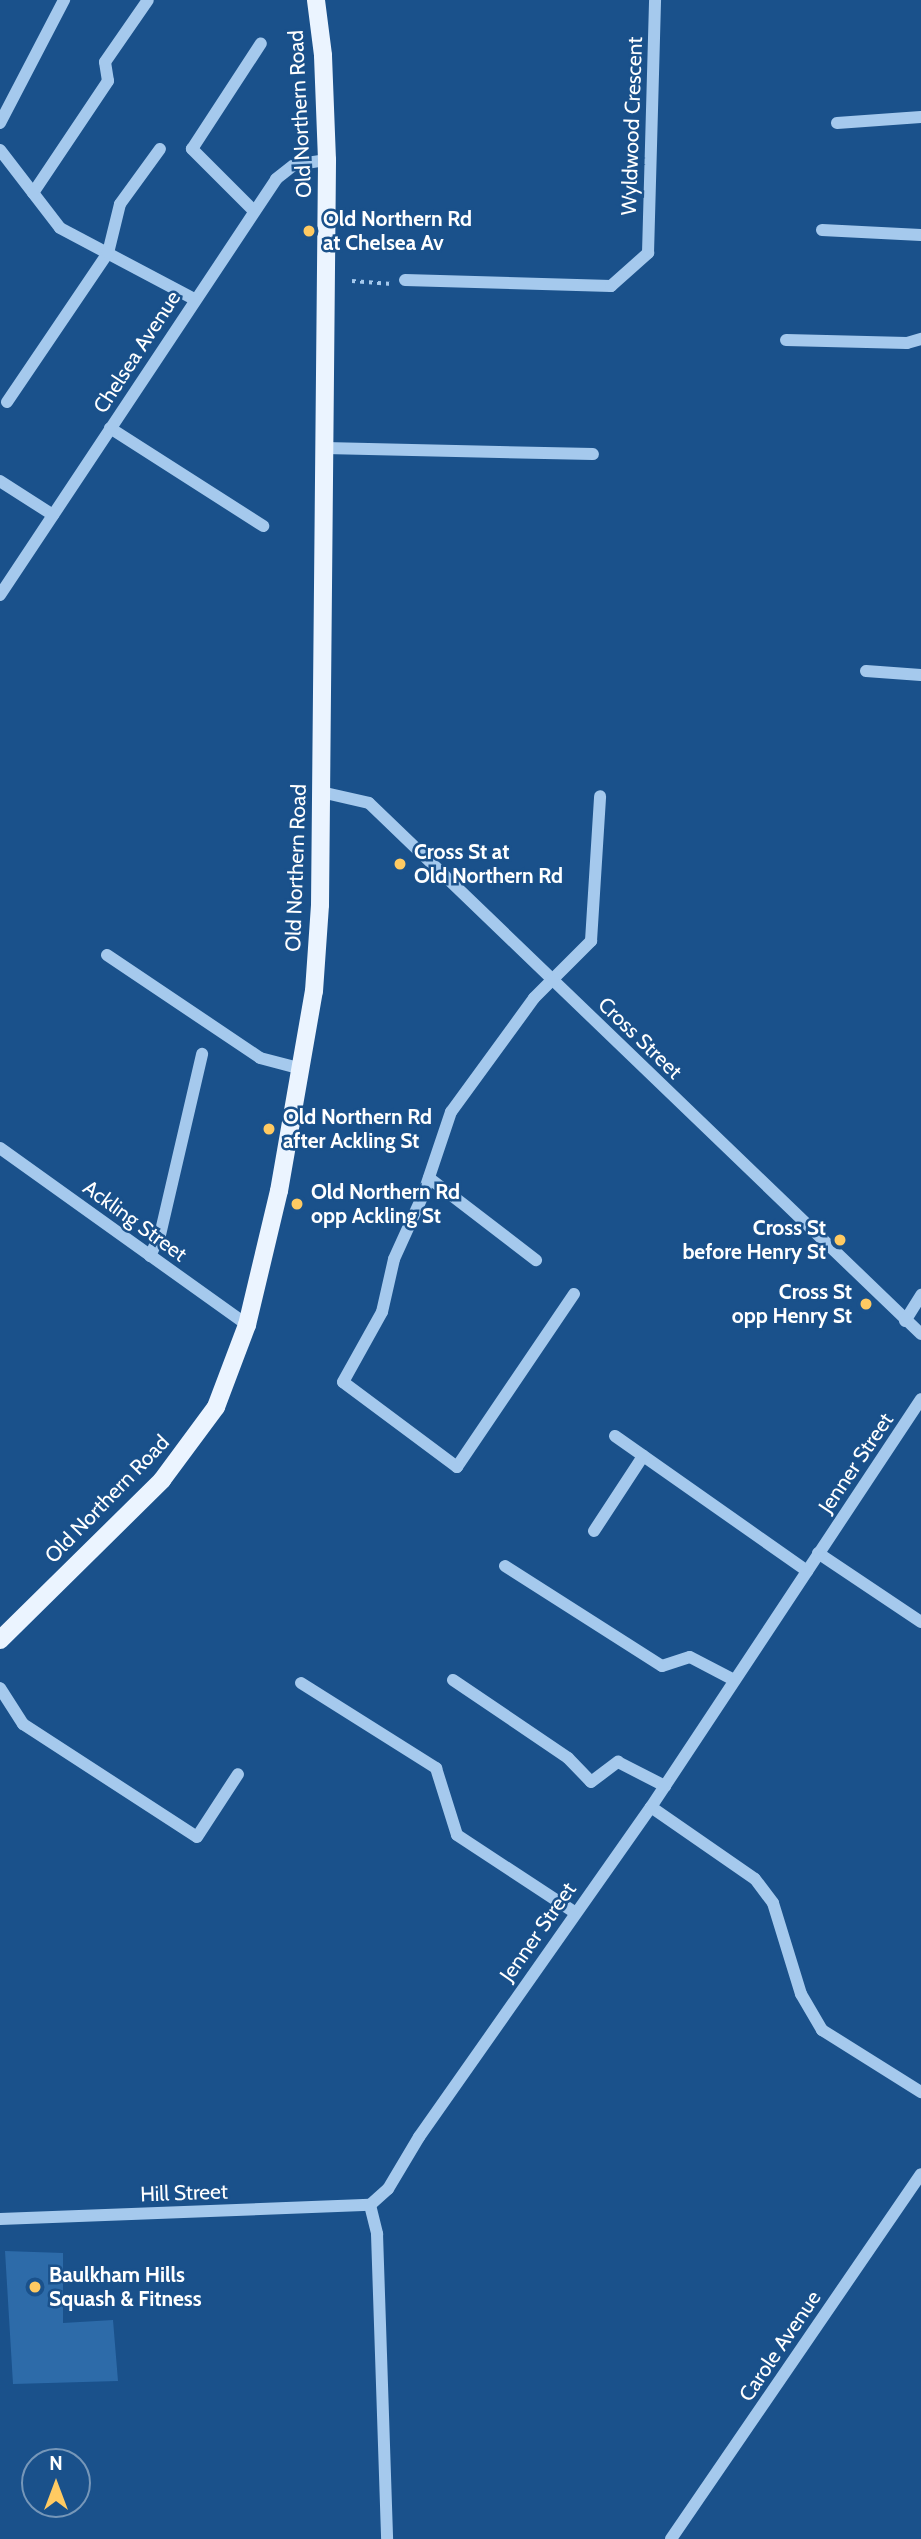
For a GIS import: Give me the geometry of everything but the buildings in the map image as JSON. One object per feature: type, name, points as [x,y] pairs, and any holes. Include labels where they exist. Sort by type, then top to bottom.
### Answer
[{"type":"main road","name":"Old Northern Road","points":[[0,1640],[162,1480],[196,1438],[230,1378],[247,1325],[302,1069],[314,991],[321,792],[327,160],[323,55],[316,0]]},
{"type":"street","points":[[0,123],[64,0]]},
{"type":"street","points":[[33,193],[108,81],[105,62],[148,0]]},
{"type":"street","name":"Wyldwood Crescent","points":[[405,280],[611,286],[648,253],[654,0]]},
{"type":"street","points":[[254,211],[192,149],[261,43]]},
{"type":"street","points":[[837,123],[921,117]]},
{"type":"street","points":[[7,402],[108,253],[120,204],[160,149]]},
{"type":"street","points":[[0,150],[60,228],[194,299]]},
{"type":"street","name":"Chelsea Avenue","points":[[0,595],[194,299],[284,171],[306,161],[327,160]]},
{"type":"street","points":[[822,230],[921,235]]},
{"type":"street","points":[[786,340],[907,343],[921,339]]},
{"type":"street","points":[[110,428],[263,526]]},
{"type":"street","points":[[325,449],[593,454]]},
{"type":"street","points":[[0,481],[53,515]]},
{"type":"street","points":[[866,671],[921,675]]},
{"type":"street","name":"Cross Street","points":[[321,792],[349,795],[369,803],[921,1334]]},
{"type":"street","points":[[574,1294],[457,1467],[343,1382],[382,1312],[394,1259],[429,1178],[451,1112],[534,998],[554,982],[591,941],[600,796]]},
{"type":"street","points":[[107,955],[260,1058],[302,1069]]},
{"type":"street","points":[[150,1256],[160,1235],[201,1054]]},
{"type":"street","name":"Ackling Street","points":[[0,1148],[247,1325]]},
{"type":"street","points":[[429,1178],[536,1260]]},
{"type":"street","points":[[905,1321],[921,1295]]},
{"type":"street","name":"Jenner Street","points":[[370,2205],[388,2189],[419,2137],[574,1912],[651,1807],[921,1399]]},
{"type":"street","points":[[615,1436],[807,1571]]},
{"type":"street","points":[[594,1531],[643,1456]]},
{"type":"street","points":[[818,1553],[921,1622]]},
{"type":"street","points":[[505,1566],[662,1666],[690,1657],[734,1680]]},
{"type":"street","points":[[453,1680],[568,1758],[592,1782],[618,1762],[665,1786]]},
{"type":"street","points":[[301,1683],[436,1768],[457,1835],[574,1912]]},
{"type":"street","points":[[0,1688],[23,1724],[197,1837],[238,1774]]},
{"type":"street","points":[[651,1807],[761,1887],[782,1926],[801,1994],[822,2030],[921,2092]]},
{"type":"street","name":"Carole Avenue","points":[[671,2539],[921,2175]]},
{"type":"street","points":[[370,2205],[377,2234],[387,2539]]},
{"type":"street","name":"Hill Street","points":[[0,2219],[370,2205]]},
{"type":"path","points":[[352,281],[391,284],[405,280]]},
{"type":"shaded area","name":"Baulkham Hills Squash & Fitness","points":[[5,2251],[63,2253],[63,2323],[113,2320],[118,2381],[13,2384]]},
{"type":"place","name":"Old Northern Rd at Chelsea Av","points":[[309,231]]},
{"type":"place","name":"Cross St at Old Northern Rd","points":[[400,864]]},
{"type":"place","name":"Old Northern Rd after Ackling St","points":[[269,1129]]},
{"type":"place","name":"Old Northern Rd opp Ackling St","points":[[297,1204]]},
{"type":"place","name":"Cross St before Henry St","points":[[840,1240]]},
{"type":"place","name":"Cross St opp Henry St","points":[[866,1304]]},
{"type":"place","name":"Baulkham Hills Squash & Fitness","points":[[35,2287]]}]
